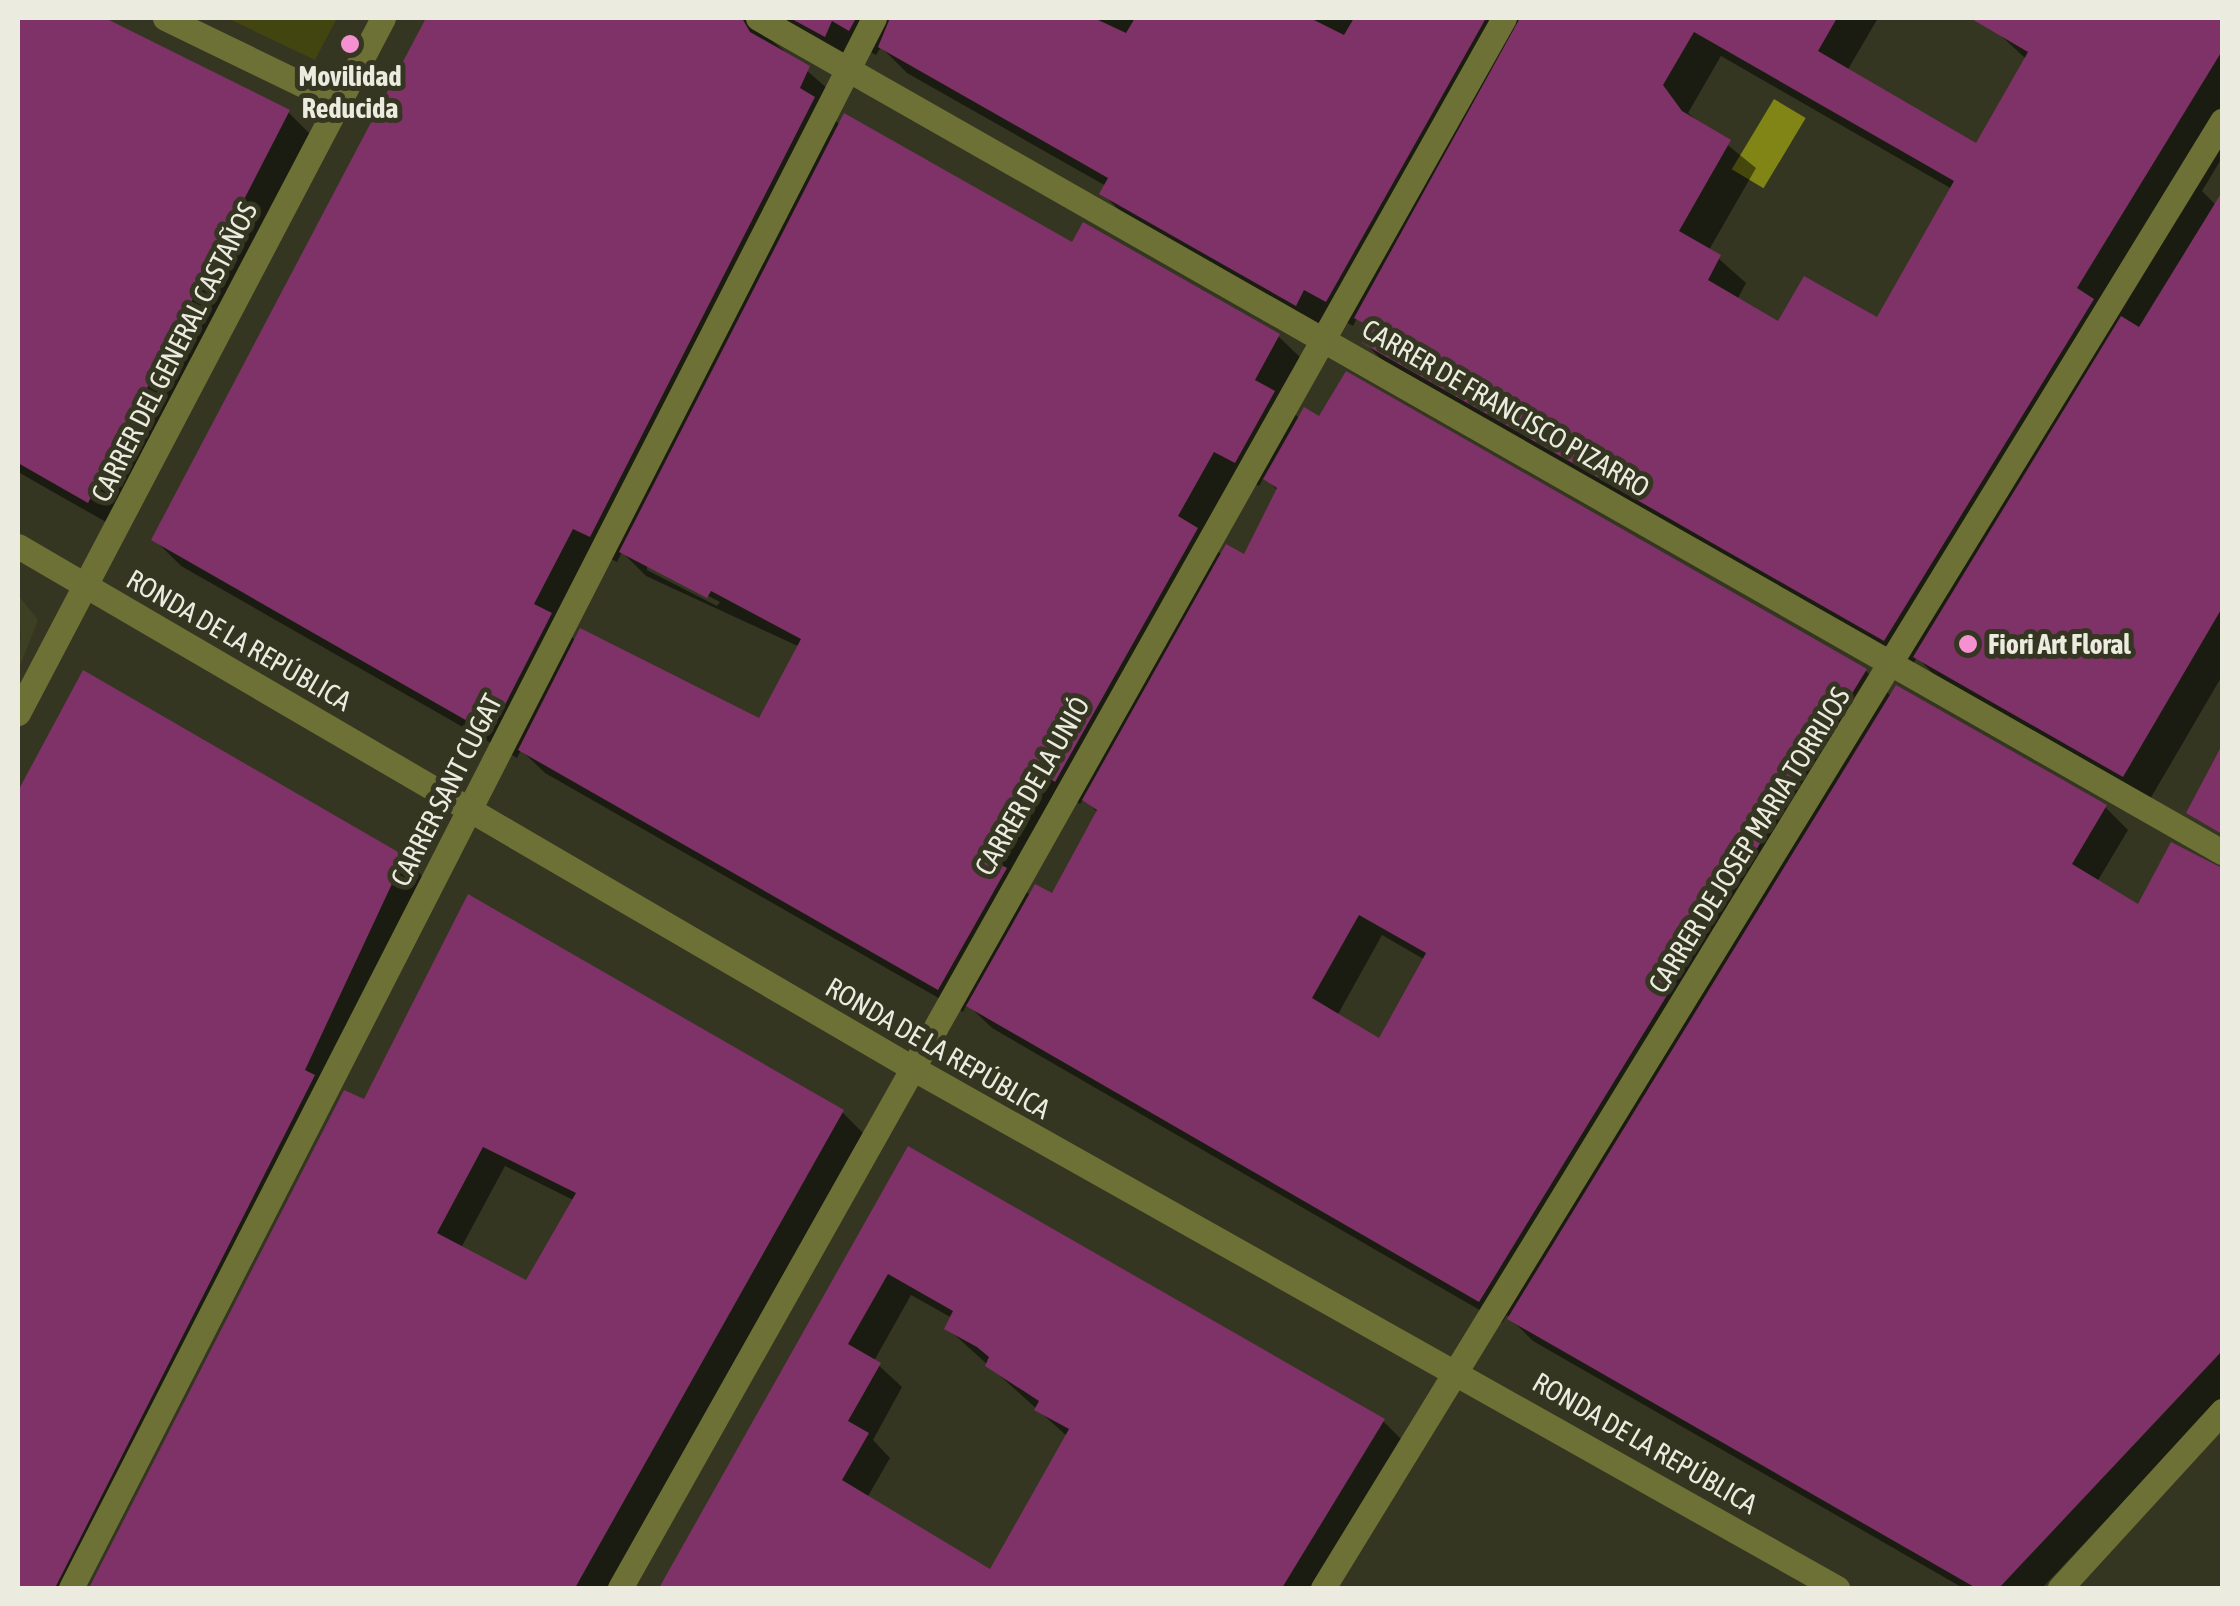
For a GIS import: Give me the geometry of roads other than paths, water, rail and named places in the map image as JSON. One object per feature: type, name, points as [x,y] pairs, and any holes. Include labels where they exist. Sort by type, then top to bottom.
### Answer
[{"type":"street","points":[[166,18],[338,102]]},
{"type":"street","name":"CARRER DEL GENERAL CASTAÑOS","points":[[18,712],[383,18]]},
{"type":"street","name":"CARRER DE FRANCISCO PIZARRO","points":[[758,18],[2222,852]]},
{"type":"street","name":"CARRER SANT CUGAT","points":[[70,1588],[874,18]]},
{"type":"street","name":"CARRER DE LA UNIÓ","points":[[620,1588],[909,1066],[1504,18]]},
{"type":"street","name":"CARRER DE JOSEP MARIA TORRIJOS","points":[[1324,1588],[2222,121]]},
{"type":"street","name":"RONDA DE LA REPÚBLICA","points":[[18,546],[909,1066],[1837,1588]]},
{"type":"street","points":[[2060,1588],[2222,1411]]},
{"type":"place","name":"Movilidad Reducida","points":[[350,44]]},
{"type":"place","name":"Fiori Art Floral","points":[[1968,644]]}]
